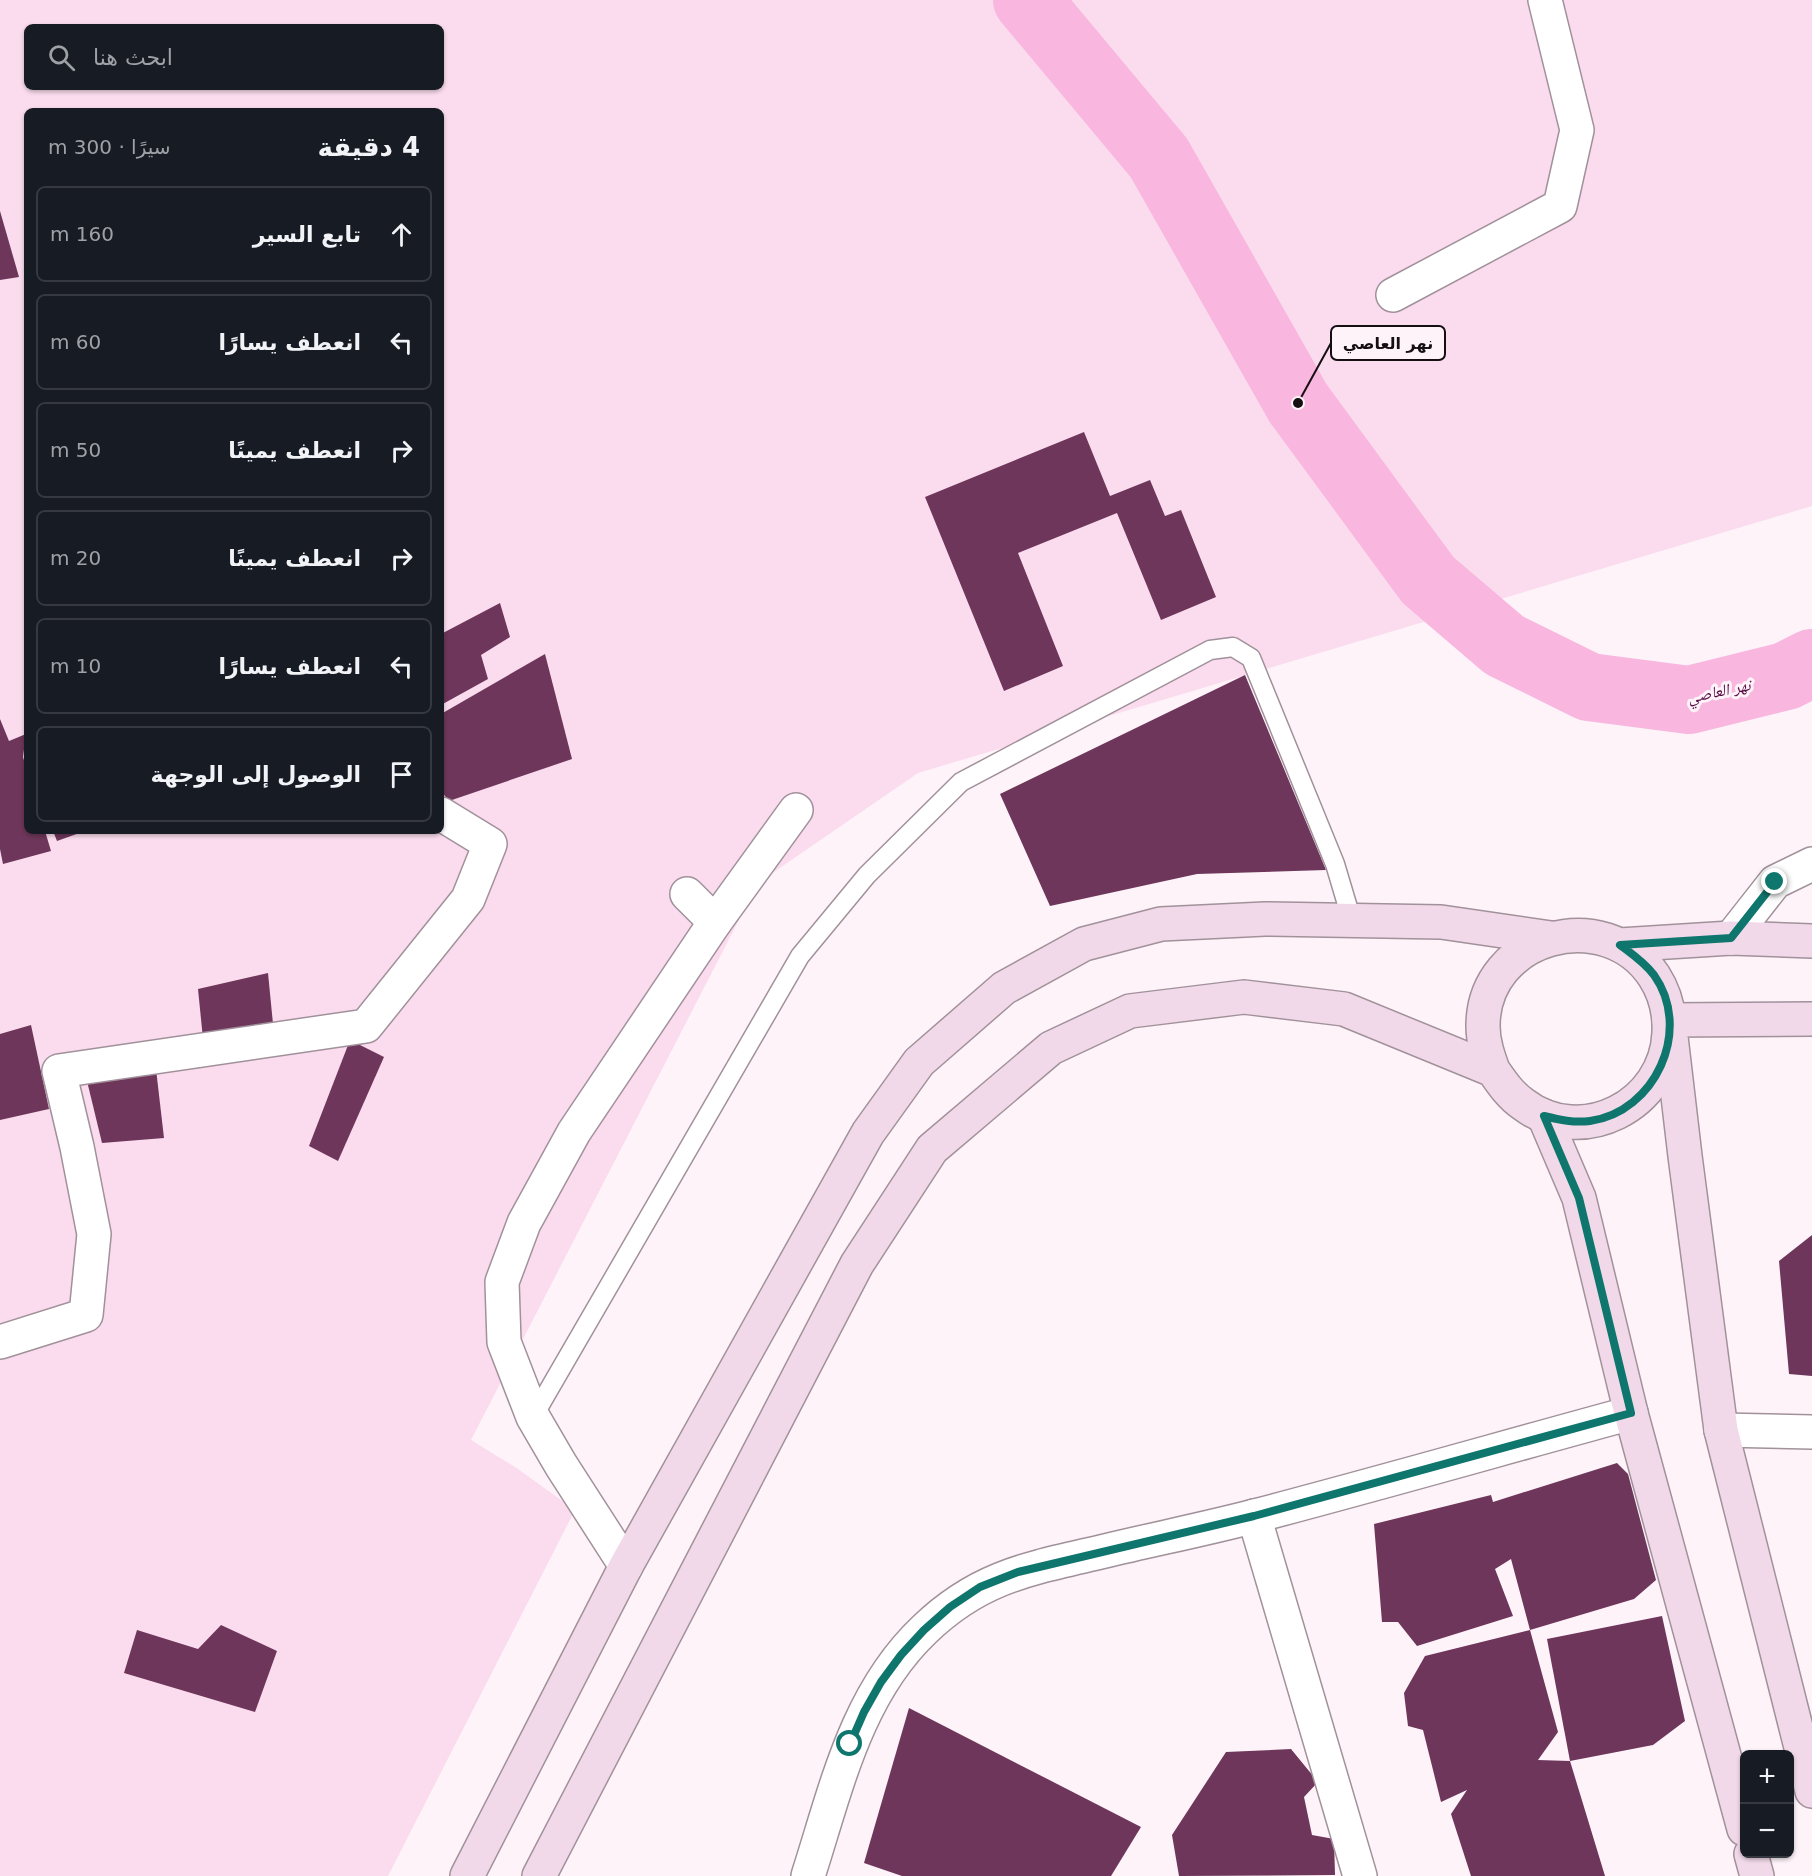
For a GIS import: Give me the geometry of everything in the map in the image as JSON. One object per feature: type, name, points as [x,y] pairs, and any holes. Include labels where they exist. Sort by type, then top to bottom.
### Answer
[{"type":"main road","points":[[467,1876],[626,1566],[868,1133],[920,1062],[1004,988],[1084,944],[1161,924],[1265,919],[1441,922],[1551,938]]},
{"type":"main road","points":[[1669,1020],[1668,1044],[1662,1066],[1650,1086],[1634,1103],[1613,1115],[1590,1121],[1568,1122],[1544,1116],[1524,1106],[1506,1090],[1493,1070],[1485,1048],[1483,1025],[1487,1002],[1496,980],[1511,962],[1529,947],[1551,938],[1574,934],[1597,937],[1620,945],[1638,958],[1654,976],[1665,997],[1669,1020],[1721,1430],[1812,1791]]},
{"type":"main road","points":[[1620,945],[1731,938],[1812,942]]},
{"type":"main road","points":[[539,1876],[857,1264],[932,1149],[1052,1048],[1130,1011],[1244,997],[1344,1009],[1493,1070]]},
{"type":"main road","points":[[1669,1020],[1812,1019]]},
{"type":"main road","points":[[1544,1116],[1579,1198],[1631,1413],[1740,1814]]},
{"type":"main road","points":[[1752,1858],[1757,1876]]},
{"type":"street","points":[[1393,295],[1560,206],[1577,130],[1545,0]]},
{"type":"street","points":[[626,1566],[533,1417],[504,1342],[502,1282],[524,1223],[574,1132],[715,922],[796,810]]},
{"type":"street","points":[[0,1342],[86,1315],[94,1234],[77,1147],[58,1071],[366,1026],[468,899],[490,844],[444,816]]},
{"type":"street","points":[[1731,938],[1775,882],[1812,864]]},
{"type":"street","points":[[687,894],[715,922]]},
{"type":"street","points":[[808,1876],[850,1744],[881,1682],[924,1630],[950,1607],[980,1587],[1018,1572],[1254,1516],[1631,1413]]},
{"type":"street","points":[[1721,1430],[1812,1432]]},
{"type":"street","points":[[1254,1516],[1360,1876]]},
{"type":"lane","points":[[533,1417],[800,956],[867,875],[961,782],[1210,650],[1233,647],[1251,658],[1335,864],[1352,921]]},
{"type":"shaded area","points":[[0,0],[1812,0],[1812,506],[918,773],[758,883],[471,1440],[518,1469],[575,1510],[388,1876],[0,1876]]},
{"type":"building","points":[[0,211],[19,277],[0,280]]},
{"type":"building","points":[[1084,432],[1110,496],[1150,480],[1165,516],[1181,510],[1216,597],[1161,620],[1117,513],[1018,553],[1063,666],[1004,691],[925,497]]},
{"type":"building","points":[[500,603],[510,637],[481,655],[488,679],[444,703],[444,632]]},
{"type":"building","points":[[545,654],[572,759],[449,801],[444,795],[444,712]]},
{"type":"building","points":[[1245,675],[1326,870],[1197,874],[1050,906],[1000,794]]},
{"type":"building","points":[[0,719],[9,741],[24,735],[24,834],[46,834],[51,851],[3,864],[0,849]]},
{"type":"building","points":[[54,834],[77,834],[57,841]]},
{"type":"building","points":[[268,973],[273,1024],[203,1039],[198,989]]},
{"type":"building","points":[[31,1025],[49,1109],[0,1120],[0,1034]]},
{"type":"building","points":[[350,1040],[384,1057],[338,1161],[309,1146]]},
{"type":"building","points":[[156,1069],[164,1138],[102,1143],[87,1081]]},
{"type":"building","points":[[1812,1235],[1812,1376],[1789,1374],[1779,1261]]},
{"type":"building","points":[[1617,1463],[1628,1474],[1656,1580],[1634,1599],[1530,1630],[1511,1559],[1495,1569],[1513,1616],[1417,1646],[1398,1622],[1382,1622],[1374,1524],[1491,1495],[1493,1502]]},
{"type":"building","points":[[1662,1616],[1685,1721],[1653,1745],[1570,1761],[1547,1639]]},
{"type":"building","points":[[221,1625],[277,1651],[255,1712],[124,1673],[137,1630],[198,1649]]},
{"type":"building","points":[[1530,1630],[1558,1732],[1538,1760],[1570,1761],[1605,1876],[1471,1876],[1451,1814],[1467,1790],[1441,1802],[1423,1730],[1408,1726],[1404,1693],[1425,1656]]},
{"type":"building","points":[[909,1708],[1141,1827],[1111,1876],[902,1876],[864,1863]]},
{"type":"building","points":[[1291,1749],[1318,1782],[1304,1797],[1312,1835],[1334,1839],[1335,1875],[1179,1876],[1172,1835],[1226,1752]]},
{"type":"waterway","name":"نهر العاصي","points":[[1027,0],[1159,158],[1298,403],[1428,580],[1504,645],[1589,687],[1689,700],[1786,676],[1812,663]]},
{"type":"place","name":"نهر العاصي","points":[[1298,403]]},
{"type":"route","points":[[850,1744],[881,1682],[901,1655],[950,1607],[980,1587],[1018,1572],[1254,1516],[1631,1413],[1579,1198],[1544,1116],[1568,1122],[1590,1121],[1613,1115],[1634,1103],[1650,1086],[1662,1066],[1668,1044],[1669,1020],[1665,997],[1654,976],[1638,958],[1620,945],[1731,938],[1775,882]]}]
